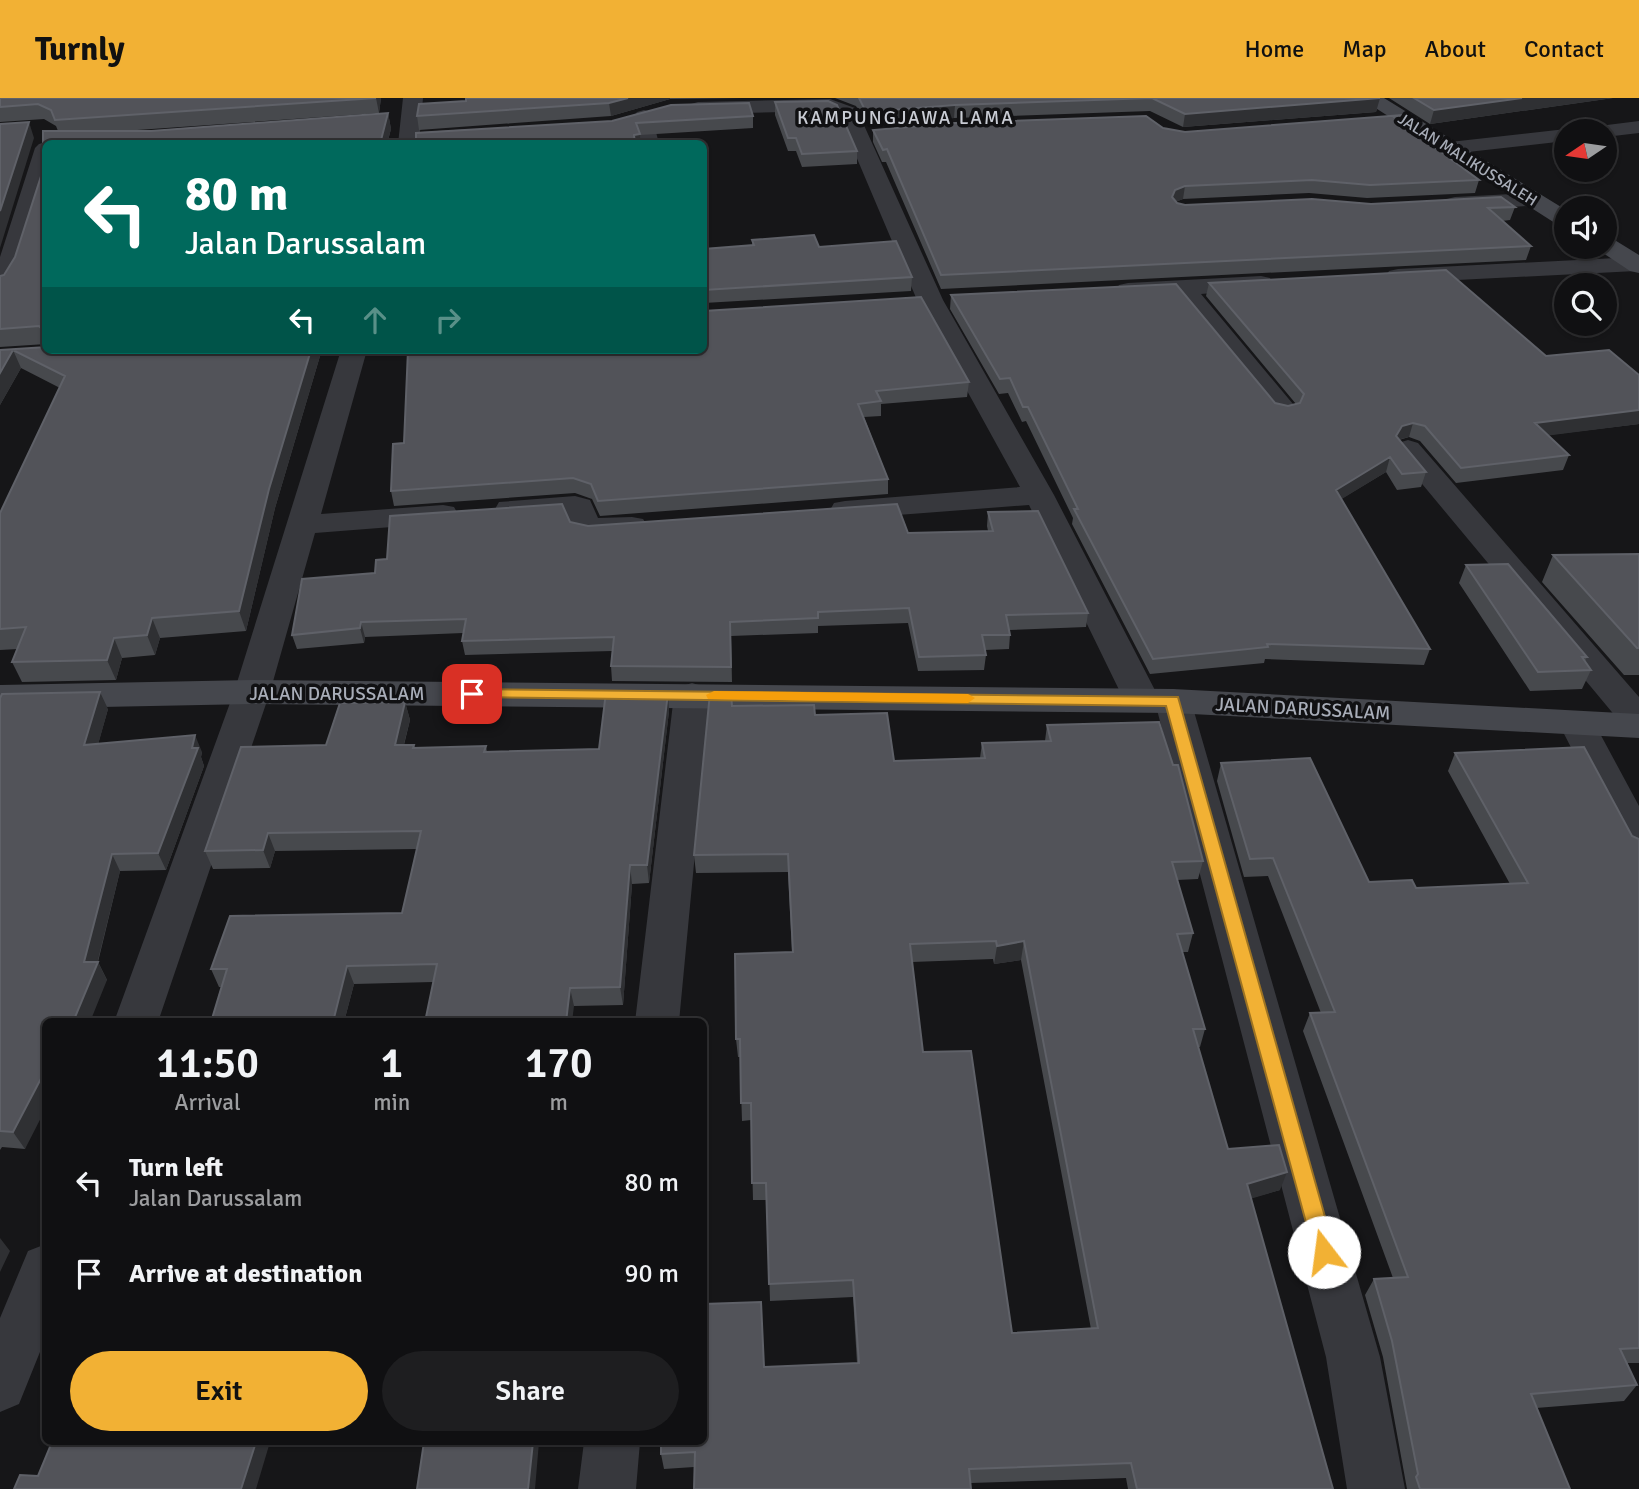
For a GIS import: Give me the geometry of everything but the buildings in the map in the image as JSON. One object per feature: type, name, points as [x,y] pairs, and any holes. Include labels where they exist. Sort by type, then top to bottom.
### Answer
[{"type":"street","points":[[412,98],[406,131],[491,133]]},
{"type":"street","name":"JALAN MALIKUSSALEH","points":[[1370,98],[1554,213]]},
{"type":"street","points":[[682,108],[830,105],[848,112],[868,134],[930,300],[1157,701],[1353,1357],[1376,1489]]},
{"type":"street","points":[[621,124],[652,113],[649,140]]},
{"type":"street","points":[[1364,122],[1403,118]]},
{"type":"street","points":[[1617,129],[1639,127]]},
{"type":"street","points":[[1450,148],[1554,136]]},
{"type":"street","points":[[0,286],[7,273],[42,160]]},
{"type":"street","points":[[1436,205],[1533,200]]},
{"type":"street","points":[[1617,252],[1637,265]]},
{"type":"street","points":[[1375,277],[1637,265]]},
{"type":"street","points":[[1102,291],[1278,282]]},
{"type":"street","points":[[1182,287],[1284,410]]},
{"type":"street","points":[[137,1018],[252,692],[353,354]]},
{"type":"street","points":[[1408,449],[1639,720]]},
{"type":"street","points":[[823,512],[1039,495]]},
{"type":"street","points":[[302,524],[575,505],[579,507],[585,528],[664,524]]},
{"type":"street","name":"JALAN DARUSSALAM","points":[[0,697],[252,692],[1157,701],[1639,726]]},
{"type":"street","points":[[657,1018],[692,695]]},
{"type":"street","points":[[1577,724],[1639,844]]},
{"type":"street","points":[[0,1385],[42,1278]]},
{"type":"street","points":[[607,1489],[612,1445]]},
{"type":"slow traffic","points":[[714,695],[968,698]]},
{"type":"district","name":"KAMPUNGJAWA LAMA","points":[[906,117]]},
{"type":"route","points":[[472,694],[1172,701],[1324,1252]]}]
